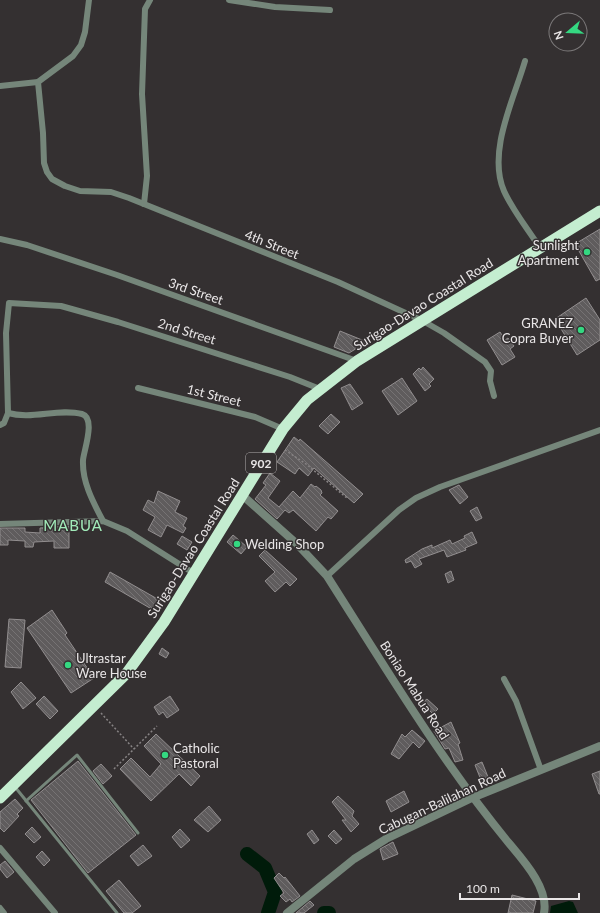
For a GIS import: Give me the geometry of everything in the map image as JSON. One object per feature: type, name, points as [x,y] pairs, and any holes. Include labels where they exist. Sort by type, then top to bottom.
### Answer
[{"type":"highway","name":"Surigao-Davao Coastal Road","points":[[0,798],[126,674],[164,622],[195,574],[283,429],[307,400],[357,361],[600,211]]},
{"type":"street","points":[[0,86],[38,82],[73,56],[81,45],[86,32],[89,0]]},
{"type":"street","points":[[144,204],[147,176],[142,76],[145,9],[150,0]]},
{"type":"street","points":[[229,0],[276,7],[330,10]]},
{"type":"street","points":[[524,61],[500,143],[498,163],[504,191],[540,248]]},
{"type":"street","name":"4th Street","points":[[38,82],[43,133],[44,163],[47,172],[52,179],[65,186],[80,191],[111,192],[144,204],[338,282],[423,321],[444,333],[485,362],[491,371],[490,380],[494,396]]},
{"type":"street","name":"3rd Street","points":[[0,239],[27,245],[327,348],[357,361]]},
{"type":"street","name":"2nd Street","points":[[8,413],[6,333],[9,303],[61,306],[126,324],[290,376],[320,389]]},
{"type":"street","name":"1st Street","points":[[138,388],[255,417],[283,429]]},
{"type":"street","points":[[0,425],[4,423],[8,413],[23,415],[73,413],[84,415],[87,418],[89,425],[84,450],[84,478],[103,521]]},
{"type":"street","points":[[327,576],[399,510],[416,498],[440,487],[600,430]]},
{"type":"street","name":"Boniao Mabua Road","points":[[242,495],[297,544],[327,576],[422,724],[472,798],[536,878],[542,896],[544,913]]},
{"type":"street","points":[[0,524],[103,521],[127,531],[195,574]]},
{"type":"street","points":[[504,679],[516,701],[541,770]]},
{"type":"street","name":"Cabugan-Balilahan Road","points":[[288,913],[354,859],[386,839],[472,798],[600,746]]},
{"type":"street","points":[[0,848],[55,913]]},
{"type":"street","points":[[0,908],[4,913]]},
{"type":"lane","points":[[26,801],[77,755],[138,833]]},
{"type":"lane","points":[[13,785],[117,913]]},
{"type":"path","points":[[285,450],[306,464],[348,499]]},
{"type":"path","points":[[94,705],[134,749]]},
{"type":"path","points":[[114,769],[157,726]]},
{"type":"shaded area","points":[[569,901],[573,902],[578,913],[550,913],[551,906]]},
{"type":"building","name":"Sunlight Apartment","points":[[600,229],[600,279],[596,281],[575,244]]},
{"type":"building","name":"GRANEZ Copra Buyer","points":[[586,298],[600,320],[600,340],[577,355],[555,319]]},
{"type":"building","points":[[340,331],[367,342],[349,353],[334,347]]},
{"type":"building","points":[[500,332],[505,340],[508,338],[514,346],[510,349],[515,357],[502,365],[487,340]]},
{"type":"building","points":[[423,367],[434,379],[429,384],[431,386],[425,391],[413,374],[419,368],[421,370]]},
{"type":"building","points":[[402,378],[417,401],[398,415],[382,391]]},
{"type":"building","points":[[350,384],[363,403],[352,410],[341,388]]},
{"type":"building","points":[[331,414],[340,422],[328,434],[319,426]]},
{"type":"building","points":[[294,437],[299,441],[300,439],[363,494],[354,503],[314,468],[308,476],[299,468],[295,474],[277,462]]},
{"type":"building","points":[[270,473],[280,481],[268,498],[279,507],[293,491],[300,498],[311,484],[321,490],[322,493],[320,495],[338,511],[331,519],[328,517],[316,531],[293,510],[289,513],[285,510],[277,519],[255,499],[266,485],[263,483]]},
{"type":"building","points":[[459,485],[468,497],[460,504],[449,490]]},
{"type":"building","points":[[158,491],[180,501],[175,512],[187,518],[183,526],[186,528],[183,533],[167,525],[161,537],[148,530],[155,517],[143,510],[148,500],[154,503]]},
{"type":"building","points":[[477,507],[482,518],[476,521],[470,511]]},
{"type":"building","points":[[69,526],[69,548],[54,548],[54,541],[34,542],[33,547],[25,547],[25,541],[8,540],[8,545],[0,545],[0,528],[25,528],[25,532],[40,533],[40,528]]},
{"type":"building","points":[[472,532],[477,543],[465,548],[466,550],[447,557],[444,550],[419,559],[422,564],[415,568],[411,561],[406,563],[405,560],[422,549],[432,545],[432,548],[450,540],[452,544],[465,538],[464,536]]},
{"type":"building","name":"Welding Shop","points":[[233,535],[247,547],[241,554],[227,542]]},
{"type":"building","points":[[182,536],[192,542],[187,550],[177,544]]},
{"type":"building","points":[[265,550],[297,579],[290,586],[286,582],[275,592],[265,581],[275,572],[259,556]]},
{"type":"building","points":[[451,571],[454,580],[448,583],[445,574]]},
{"type":"building","points":[[110,572],[161,601],[155,611],[105,582]]},
{"type":"building","name":"Ultrastar Ware House","points":[[52,610],[67,633],[65,635],[94,678],[71,693],[27,628]]},
{"type":"building","points":[[9,619],[25,620],[21,668],[5,667]]},
{"type":"building","points":[[162,648],[169,653],[166,658],[159,654]]},
{"type":"building","points":[[21,682],[36,698],[23,709],[11,692]]},
{"type":"building","points":[[44,696],[58,711],[50,719],[36,704]]},
{"type":"building","points":[[170,696],[179,710],[167,718],[163,712],[159,715],[154,707]]},
{"type":"building","points":[[427,699],[438,709],[433,714],[422,703]]},
{"type":"building","points":[[451,722],[460,743],[458,744],[463,760],[455,762],[449,748],[445,749],[434,731]]},
{"type":"building","points":[[412,730],[425,741],[419,748],[413,742],[399,759],[391,754],[402,734],[405,737]]},
{"type":"building","name":"Catholic Pastoral","points":[[156,734],[200,776],[191,786],[179,774],[151,801],[120,769],[131,758],[150,777],[161,764],[144,746]]},
{"type":"building","points":[[78,761],[136,835],[88,873],[31,800]]},
{"type":"building","points":[[482,762],[488,777],[481,780],[475,765]]},
{"type":"building","points":[[101,764],[112,776],[103,784],[93,771]]},
{"type":"building","points":[[600,771],[600,794],[599,794],[592,774]]},
{"type":"building","points":[[404,791],[409,802],[391,812],[386,801]]},
{"type":"building","points":[[338,796],[354,811],[352,816],[359,824],[351,832],[342,820],[346,820],[332,802]]},
{"type":"building","points":[[15,799],[23,808],[17,814],[19,816],[4,832],[0,828],[0,812]]},
{"type":"building","points":[[209,806],[221,820],[208,832],[194,820]]},
{"type":"building","points":[[32,827],[41,837],[34,843],[25,834]]},
{"type":"building","points":[[180,829],[190,840],[181,848],[172,837]]},
{"type":"building","points":[[312,830],[319,840],[314,844],[307,834]]},
{"type":"building","points":[[334,830],[342,839],[336,844],[328,836]]},
{"type":"building","points":[[393,842],[398,854],[383,860],[380,849]]},
{"type":"building","points":[[143,845],[152,856],[138,866],[130,856]]},
{"type":"building","points":[[42,851],[50,860],[44,866],[36,857]]},
{"type":"building","points":[[5,861],[14,872],[7,878],[0,869],[0,865]]},
{"type":"building","points":[[279,873],[284,878],[285,877],[300,896],[292,902],[290,899],[286,902],[280,896],[284,893],[274,878]]},
{"type":"building","points":[[119,880],[141,906],[132,913],[124,913],[106,891]]},
{"type":"building","points":[[512,895],[536,901],[533,913],[508,913]]},
{"type":"building","points":[[310,901],[314,905],[304,913],[296,913]]},
{"type":"waterway","points":[[247,854],[265,868],[275,892],[268,913]]},
{"type":"waterway","points":[[324,913],[329,913]]},
{"type":"place","name":"Sunlight Apartment","points":[[587,252]]},
{"type":"place","name":"GRANEZ Copra Buyer","points":[[581,330]]},
{"type":"place","name":"Welding Shop","points":[[237,544]]},
{"type":"place","name":"Ultrastar Ware House","points":[[68,665]]},
{"type":"place","name":"Catholic Pastoral","points":[[165,755]]},
{"type":"district","name":"MABUA","points":[[73,525]]}]
